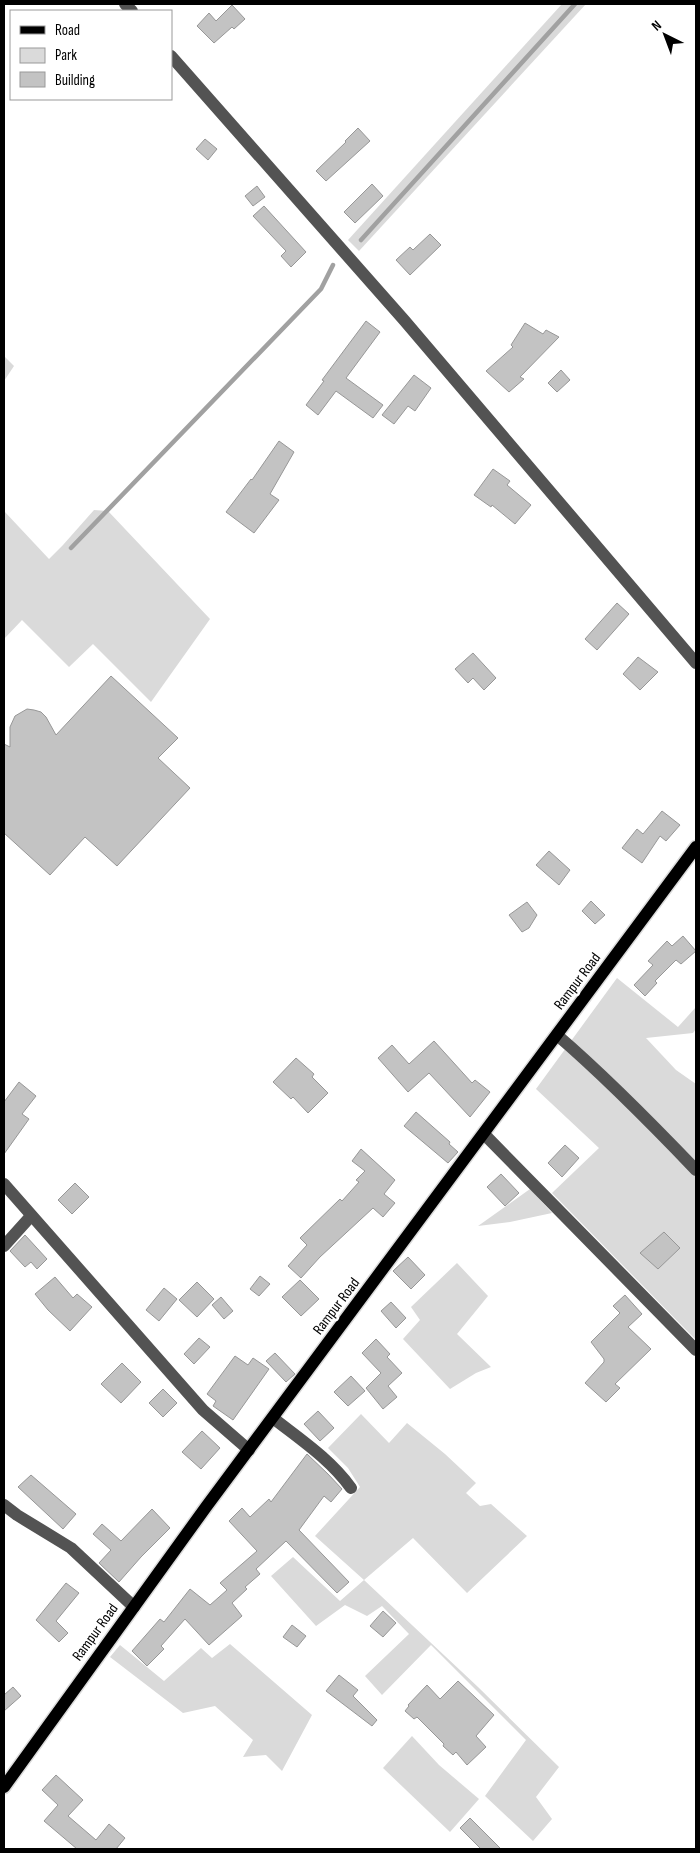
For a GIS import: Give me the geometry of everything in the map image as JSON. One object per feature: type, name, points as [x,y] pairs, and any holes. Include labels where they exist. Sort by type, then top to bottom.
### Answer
[{"type":"main road","name":"Rampur Road","points":[[4,1787],[249,1450],[696,847]]},
{"type":"street","points":[[172,57],[404,320],[696,663]]},
{"type":"street","points":[[557,1035],[615,1086],[696,1170]]},
{"type":"street","points":[[484,1134],[696,1350]]},
{"type":"street","points":[[4,1184],[203,1410],[249,1450]]},
{"type":"street","points":[[4,1246],[31,1216]]},
{"type":"street","points":[[273,1418],[325,1458],[342,1475],[351,1488]]},
{"type":"street","points":[[4,1505],[17,1516],[71,1548],[134,1607]]},
{"type":"green space","points":[[562,4],[586,4],[359,251],[348,240]]},
{"type":"green space","points":[[4,356],[14,366],[4,381]]},
{"type":"green space","points":[[94,510],[108,511],[210,619],[151,702],[93,644],[69,667],[22,620],[4,639],[4,511],[49,559]]},
{"type":"green space","points":[[617,978],[678,1027],[696,1007],[696,1029],[693,1033],[646,1038],[676,1070],[696,1084],[696,1340],[552,1193],[599,1148],[536,1089]]},
{"type":"green space","points":[[530,1189],[552,1213],[510,1222],[478,1226]]},
{"type":"green space","points":[[457,1263],[488,1296],[457,1334],[491,1367],[476,1373],[450,1389],[403,1339],[420,1320],[411,1307]]},
{"type":"green space","points":[[361,1414],[389,1443],[407,1423],[445,1454],[476,1483],[466,1493],[480,1506],[491,1504],[527,1536],[467,1593],[413,1538],[364,1580],[315,1536],[360,1487],[348,1468],[328,1448]]},
{"type":"green space","points":[[293,1557],[340,1601],[364,1580],[478,1687],[559,1767],[536,1797],[552,1819],[533,1841],[485,1796],[526,1740],[431,1645],[382,1695],[365,1676],[409,1634],[382,1606],[367,1616],[345,1605],[316,1626],[271,1576]]},
{"type":"green space","points":[[230,1644],[312,1715],[282,1771],[266,1755],[243,1757],[253,1740],[215,1706],[183,1713],[110,1657],[120,1645],[164,1681],[201,1648],[212,1658]]},
{"type":"green space","points":[[412,1736],[439,1765],[479,1799],[450,1832],[383,1768]]},
{"type":"building","points":[[232,5],[245,19],[234,29],[232,27],[214,43],[197,26],[209,13],[216,21]]},
{"type":"building","points":[[358,128],[370,141],[326,181],[316,171]]},
{"type":"building","points":[[205,139],[217,149],[208,160],[196,149]]},
{"type":"building","points":[[372,184],[383,196],[355,223],[344,212]]},
{"type":"building","points":[[257,186],[265,197],[253,206],[245,196]]},
{"type":"building","points":[[264,206],[306,252],[291,267],[281,256],[286,251],[253,216]]},
{"type":"building","points":[[430,234],[441,245],[410,275],[396,260],[410,247],[413,250]]},
{"type":"building","points":[[366,321],[380,332],[346,378],[383,405],[373,418],[336,391],[318,415],[306,405],[324,381],[322,380]]},
{"type":"building","points":[[525,323],[543,334],[546,330],[559,337],[520,377],[524,379],[509,392],[486,371],[513,347],[511,345]]},
{"type":"building","points":[[561,370],[570,380],[557,392],[548,383]]},
{"type":"building","points":[[414,375],[431,388],[415,411],[408,406],[394,424],[382,415]]},
{"type":"building","points":[[279,441],[294,452],[270,494],[279,500],[254,533],[226,512],[252,480]]},
{"type":"building","points":[[493,469],[510,481],[507,485],[531,505],[515,524],[492,505],[491,507],[474,495]]},
{"type":"building","points":[[617,603],[629,614],[597,650],[585,639]]},
{"type":"building","points":[[473,653],[496,678],[484,690],[473,678],[468,683],[455,669]]},
{"type":"building","points":[[638,657],[658,672],[640,690],[623,674]]},
{"type":"building","points":[[111,676],[178,738],[158,758],[190,788],[117,866],[85,837],[50,875],[4,833],[4,744],[10,747],[10,727],[15,716],[27,709],[41,712],[56,735]]},
{"type":"building","points":[[662,811],[680,825],[666,841],[660,836],[642,863],[622,848],[637,829],[643,834]]},
{"type":"building","points":[[549,851],[570,870],[559,885],[536,865]]},
{"type":"building","points":[[591,901],[605,915],[595,924],[582,911]]},
{"type":"building","points":[[527,902],[537,915],[529,928],[522,932],[509,915]]},
{"type":"building","points":[[683,936],[696,951],[681,964],[676,960],[655,981],[657,983],[645,996],[634,985],[653,965],[648,961],[667,941],[672,946]]},
{"type":"building","points":[[434,1041],[472,1083],[475,1080],[490,1092],[470,1117],[429,1073],[408,1092],[378,1058],[392,1045],[409,1064]]},
{"type":"building","points":[[296,1058],[314,1074],[312,1077],[328,1093],[308,1113],[293,1097],[291,1099],[273,1082]]},
{"type":"building","points":[[19,1082],[36,1096],[22,1114],[29,1119],[4,1154],[4,1102]]},
{"type":"building","points":[[416,1112],[450,1142],[449,1144],[458,1152],[448,1163],[404,1126]]},
{"type":"building","points":[[565,1145],[579,1158],[562,1177],[548,1163]]},
{"type":"building","points":[[361,1149],[395,1180],[384,1194],[395,1203],[383,1217],[373,1208],[320,1257],[301,1278],[288,1266],[307,1245],[300,1238],[340,1199],[342,1201],[359,1182],[356,1180],[365,1171],[352,1161]]},
{"type":"building","points":[[501,1174],[519,1193],[505,1206],[487,1187]]},
{"type":"building","points":[[75,1183],[89,1197],[72,1214],[58,1200]]},
{"type":"building","points":[[664,1232],[680,1248],[658,1269],[640,1253]]},
{"type":"building","points":[[25,1235],[47,1259],[37,1269],[31,1262],[25,1267],[10,1251]]},
{"type":"building","points":[[408,1257],[425,1275],[411,1289],[393,1271]]},
{"type":"building","points":[[260,1276],[270,1284],[259,1296],[250,1289]]},
{"type":"building","points":[[55,1277],[73,1298],[77,1294],[92,1307],[70,1331],[48,1310],[35,1294]]},
{"type":"building","points":[[300,1280],[319,1299],[301,1316],[282,1297]]},
{"type":"building","points":[[197,1282],[214,1299],[197,1317],[179,1300]]},
{"type":"building","points":[[164,1288],[177,1299],[159,1321],[146,1310]]},
{"type":"building","points":[[625,1295],[642,1314],[628,1327],[651,1349],[615,1384],[620,1388],[606,1402],[585,1383],[604,1362],[604,1359],[591,1342],[620,1313],[613,1306]]},
{"type":"building","points":[[221,1297],[233,1311],[224,1319],[212,1305]]},
{"type":"building","points":[[391,1302],[406,1318],[396,1328],[381,1311]]},
{"type":"building","points":[[199,1338],[210,1347],[194,1364],[184,1354]]},
{"type":"building","points":[[376,1339],[390,1354],[387,1357],[402,1373],[388,1386],[397,1397],[383,1409],[366,1388],[381,1373],[362,1353]]},
{"type":"building","points":[[275,1353],[295,1374],[286,1382],[266,1361]]},
{"type":"building","points":[[235,1356],[248,1365],[253,1358],[269,1369],[233,1420],[213,1406],[216,1401],[207,1394]]},
{"type":"building","points":[[122,1363],[141,1382],[121,1403],[101,1384]]},
{"type":"building","points":[[351,1376],[365,1391],[348,1406],[334,1392]]},
{"type":"building","points":[[163,1389],[177,1403],[163,1417],[149,1403]]},
{"type":"building","points":[[318,1411],[334,1428],[320,1441],[304,1424]]},
{"type":"building","points":[[202,1431],[220,1448],[201,1469],[182,1452]]},
{"type":"building","points":[[307,1454],[342,1489],[331,1502],[324,1496],[299,1530],[349,1582],[337,1593],[286,1541],[256,1569],[260,1574],[245,1587],[247,1589],[232,1603],[242,1616],[209,1645],[185,1619],[161,1646],[164,1649],[147,1666],[132,1651],[160,1619],[164,1622],[190,1589],[210,1605],[227,1590],[220,1583],[257,1551],[229,1521],[242,1508],[250,1517],[269,1499],[271,1502]]},
{"type":"building","points":[[31,1475],[76,1514],[63,1529],[18,1487]]},
{"type":"building","points":[[152,1509],[170,1528],[119,1582],[99,1563],[111,1550],[93,1534],[102,1524],[121,1541]]},
{"type":"building","points":[[66,1583],[79,1593],[56,1621],[68,1633],[59,1642],[36,1620]]},
{"type":"building","points":[[383,1611],[396,1623],[383,1637],[370,1626]]},
{"type":"building","points":[[292,1625],[306,1636],[297,1647],[283,1637]]},
{"type":"building","points":[[339,1675],[358,1690],[353,1696],[377,1720],[372,1726],[326,1691]]},
{"type":"building","points":[[458,1681],[494,1715],[476,1736],[486,1747],[467,1765],[456,1752],[453,1755],[443,1746],[444,1744],[417,1717],[414,1719],[405,1711],[408,1705],[427,1685],[440,1699]]},
{"type":"building","points":[[13,1687],[21,1696],[4,1711],[4,1695]]},
{"type":"building","points":[[56,1775],[83,1800],[68,1816],[96,1840],[109,1824],[125,1838],[116,1849],[77,1849],[44,1821],[58,1805],[42,1790]]},
{"type":"building","points":[[470,1818],[501,1849],[481,1849],[460,1828]]},
{"type":"waterway","points":[[361,240],[575,4]]},
{"type":"waterway","points":[[71,548],[321,289],[333,265]]}]
